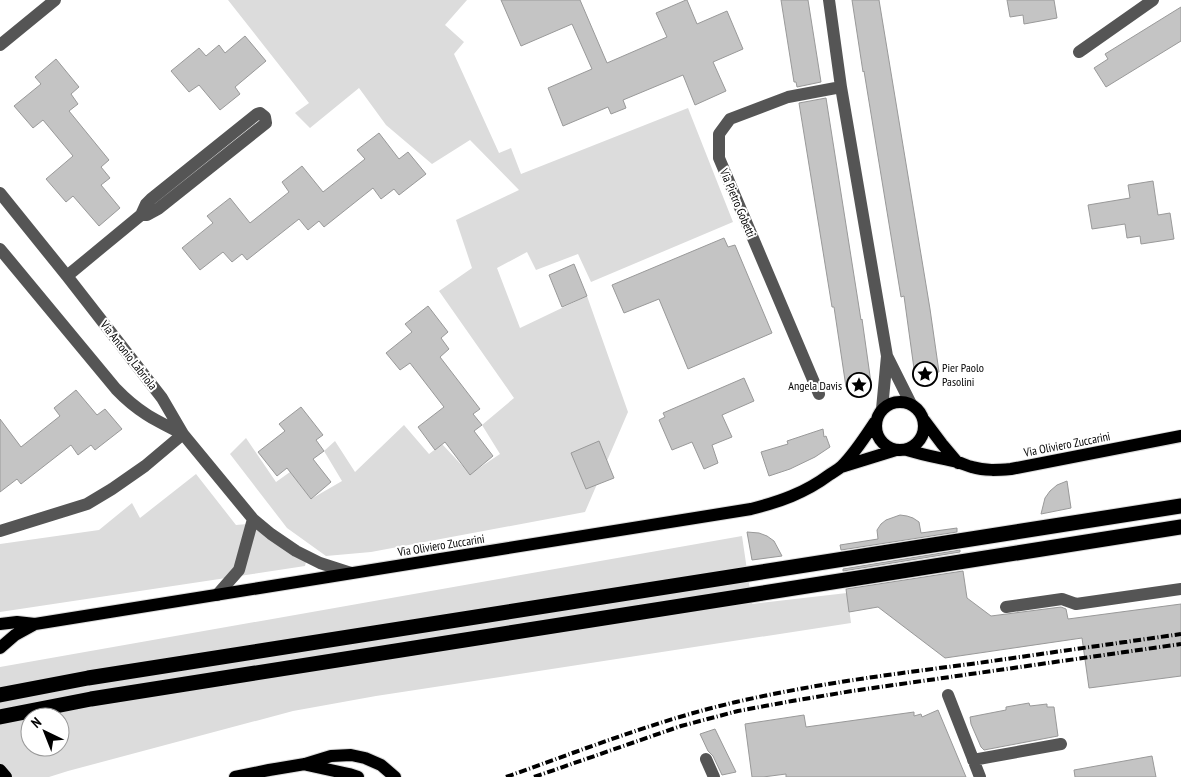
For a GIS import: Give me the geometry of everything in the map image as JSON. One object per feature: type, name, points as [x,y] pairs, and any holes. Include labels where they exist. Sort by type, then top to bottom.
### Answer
[{"type":"highway","points":[[0,696],[88,678],[1181,506]]},
{"type":"highway","points":[[0,718],[92,699],[1181,527]]},
{"type":"main road","points":[[882,410],[888,404],[896,402],[904,402],[917,408],[942,444],[958,462]]},
{"type":"main road","name":"Via Oliviero Zuccarini","points":[[0,624],[17,622],[35,624],[748,510],[800,493],[814,486],[841,467],[865,438],[882,410]]},
{"type":"main road","name":"Via Oliviero Zuccarini","points":[[841,467],[914,446],[923,434],[924,420]]},
{"type":"main road","name":"Via Oliviero Zuccarini","points":[[875,422],[875,430],[878,437],[882,444],[889,448],[958,462],[973,468],[986,470],[1011,469],[1181,436]]},
{"type":"main road","name":"Via Oliviero Zuccarini","points":[[0,648],[15,635],[35,624]]},
{"type":"main road","points":[[235,777],[305,764],[331,756],[365,758],[381,766],[395,777]]},
{"type":"main road","points":[[305,764],[358,777]]},
{"type":"main road","points":[[0,770],[6,777]]},
{"type":"street","points":[[0,44],[55,0]]},
{"type":"street","points":[[828,0],[887,356],[882,410]]},
{"type":"street","points":[[1079,52],[1153,0]]},
{"type":"street","name":"Via Pietro Gobetti","points":[[819,394],[719,158],[719,134],[730,119],[788,97],[841,87]]},
{"type":"street","points":[[67,276],[141,215],[146,204],[151,199],[257,114],[262,114],[265,117],[266,123],[158,209],[148,215],[141,215]]},
{"type":"street","name":"Via Antonio Labriola","points":[[0,193],[162,398],[183,434],[253,519],[296,551],[320,563],[350,573]]},
{"type":"street","points":[[0,249],[116,389],[129,402],[151,418],[183,434],[145,466],[87,504],[0,531]]},
{"type":"street","points":[[887,356],[911,404]]},
{"type":"street","points":[[217,595],[239,570],[253,519]]},
{"type":"street","points":[[1006,607],[1062,599],[1076,604],[1181,589]]},
{"type":"street","points":[[948,696],[980,777]]},
{"type":"street","points":[[973,760],[1061,744]]},
{"type":"street","points":[[706,760],[714,777]]},
{"type":"shaded area","points":[[228,0],[467,0],[445,25],[464,42],[454,54],[499,153],[511,148],[521,174],[688,108],[733,222],[591,282],[578,254],[536,270],[527,252],[497,268],[520,328],[587,296],[628,412],[585,512],[371,552],[326,556],[287,528],[230,454],[246,438],[276,482],[290,472],[311,499],[342,481],[324,451],[335,441],[355,472],[404,425],[429,454],[442,444],[470,474],[500,454],[482,425],[514,398],[439,291],[472,268],[456,220],[519,190],[470,140],[432,164],[386,125],[359,88],[310,128],[295,113],[309,103]]},
{"type":"shaded area","points":[[196,474],[236,525],[258,523],[307,557],[305,566],[0,612],[0,544],[99,530],[132,503],[140,518]]},
{"type":"shaded area","points":[[742,536],[752,604],[847,593],[851,623],[376,696],[293,711],[49,777],[0,777],[0,667]]},
{"type":"building","points":[[501,0],[580,0],[607,63],[667,37],[656,13],[686,0],[697,24],[727,11],[743,49],[713,62],[726,91],[695,105],[683,75],[623,100],[626,108],[611,114],[608,107],[563,126],[548,88],[592,69],[572,24],[521,46]]},
{"type":"building","points":[[781,0],[808,0],[821,82],[797,87],[796,82],[794,82]]},
{"type":"building","points":[[852,0],[879,0],[939,372],[915,376],[904,296],[901,297]]},
{"type":"building","points":[[1007,0],[1054,0],[1057,18],[1024,24],[1023,15],[1010,17]]},
{"type":"building","points":[[1181,7],[1181,41],[1106,87],[1094,68],[1108,59],[1105,54]]},
{"type":"building","points":[[245,36],[266,61],[235,87],[240,94],[220,110],[199,85],[189,92],[171,71],[199,48],[206,56],[219,45],[225,53]]},
{"type":"building","points":[[56,59],[79,87],[71,94],[78,104],[69,111],[109,160],[101,167],[110,178],[101,185],[120,208],[99,226],[73,196],[66,202],[46,179],[73,156],[43,120],[33,128],[14,106],[41,84],[35,77]]},
{"type":"building","points":[[826,98],[871,383],[846,387],[799,103]]},
{"type":"building","points":[[379,133],[399,159],[408,152],[426,174],[399,195],[394,189],[381,199],[373,188],[324,227],[319,221],[308,230],[299,219],[247,260],[242,254],[232,262],[223,252],[200,270],[182,248],[213,223],[207,216],[230,198],[250,223],[289,192],[282,182],[302,166],[323,192],[365,159],[357,150]]},
{"type":"building","points":[[1153,181],[1158,215],[1170,213],[1174,239],[1141,244],[1140,236],[1127,238],[1125,224],[1092,229],[1088,205],[1130,198],[1128,185]]},
{"type":"building","points":[[724,238],[728,247],[735,245],[772,333],[688,369],[659,299],[624,313],[612,285]]},
{"type":"building","points":[[574,264],[587,296],[562,307],[549,275]]},
{"type":"building","points":[[428,306],[448,332],[441,338],[449,349],[440,357],[480,409],[473,414],[482,425],[474,431],[493,456],[470,475],[445,442],[435,450],[418,427],[444,407],[410,363],[400,370],[386,353],[412,332],[405,324]]},
{"type":"building","points":[[744,378],[754,401],[722,415],[732,437],[712,445],[718,463],[704,469],[692,442],[672,450],[659,420],[665,417],[663,413]]},
{"type":"building","points":[[76,390],[97,415],[105,409],[122,429],[95,450],[91,445],[78,455],[71,445],[21,484],[17,479],[0,492],[0,419],[21,447],[60,416],[54,408]]},
{"type":"building","points":[[301,407],[323,435],[316,440],[324,451],[313,459],[331,482],[311,499],[287,468],[277,476],[258,452],[285,431],[279,424]]},
{"type":"building","points":[[823,429],[824,437],[826,436],[830,447],[815,457],[790,469],[769,476],[761,452],[788,444],[787,441]]},
{"type":"building","points":[[599,441],[614,478],[586,489],[571,453]]},
{"type":"building","points":[[1067,481],[1071,508],[1041,514],[1045,498],[1050,491],[1057,485]]},
{"type":"building","points":[[900,515],[913,518],[919,522],[921,533],[957,528],[957,532],[841,550],[840,545],[878,539],[877,530],[881,524]]},
{"type":"building","points":[[747,532],[767,536],[774,541],[782,556],[752,560]]},
{"type":"building","points":[[960,550],[960,552],[843,571],[843,569]]},
{"type":"building","points":[[963,571],[967,598],[991,616],[1061,607],[1066,609],[1068,619],[1181,604],[1181,676],[1089,688],[1082,638],[945,658],[878,607],[849,612],[846,589]]},
{"type":"building","points":[[1029,703],[1030,706],[1047,704],[1047,707],[1054,707],[1058,736],[984,750],[981,747],[970,717],[1006,710],[1006,707]]},
{"type":"building","points":[[938,710],[966,777],[786,777],[786,774],[752,777],[745,724],[804,715],[806,727],[914,712],[914,716],[921,714],[922,717]]},
{"type":"building","points":[[715,729],[736,772],[722,775],[713,756],[708,751],[700,734]]},
{"type":"building","points":[[1152,756],[1156,777],[1075,777],[1074,770]]},
{"type":"railway","points":[[506,777],[649,727],[736,702],[854,680],[1181,634]]},
{"type":"railway","points":[[534,777],[681,726],[738,711],[852,691],[1181,644]]},
{"type":"place","name":"Pier Paolo Pasolini","points":[[925,374]]},
{"type":"place","name":"Angela Davis","points":[[859,385]]}]
